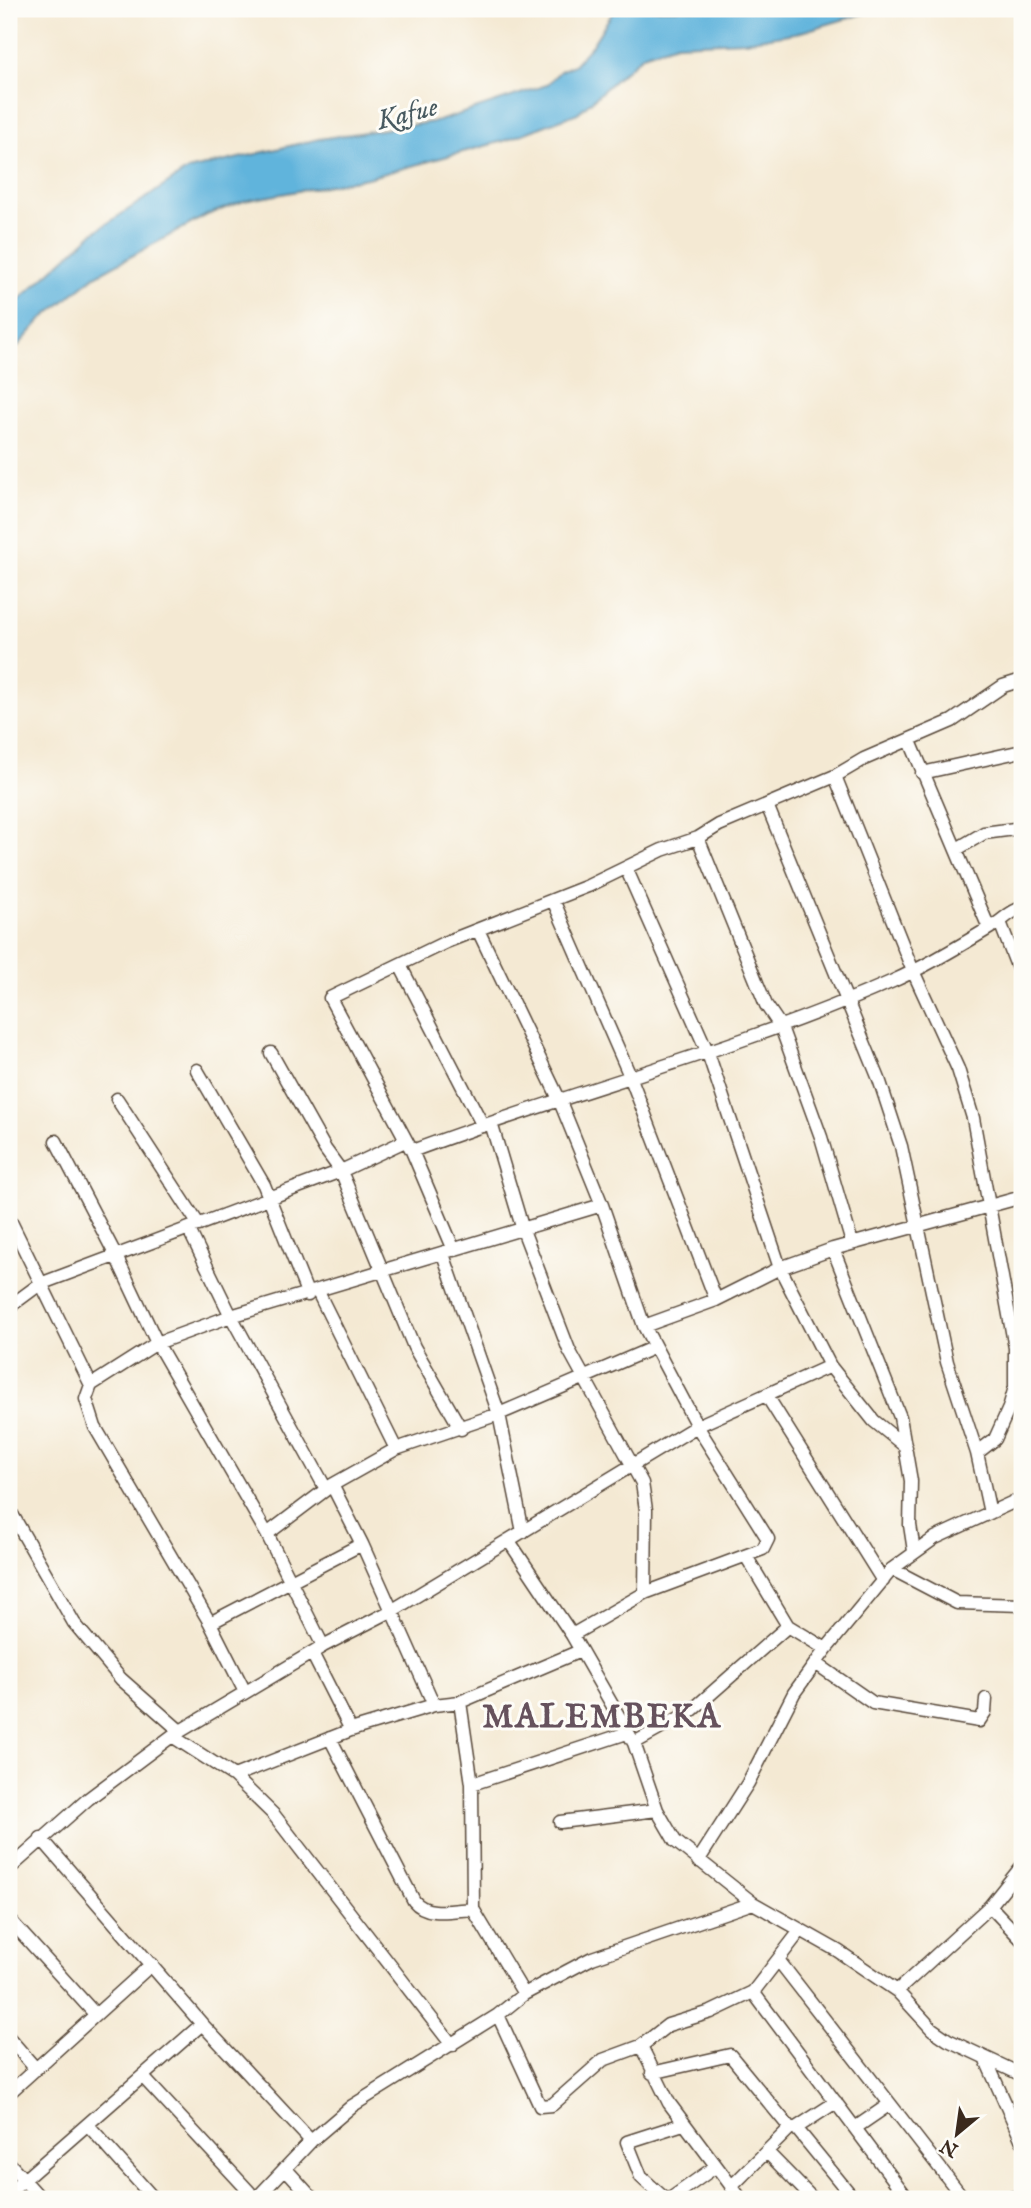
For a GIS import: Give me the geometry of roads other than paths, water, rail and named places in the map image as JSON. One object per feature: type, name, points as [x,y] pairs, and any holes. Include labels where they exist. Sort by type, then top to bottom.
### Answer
[{"type":"street","points":[[523,1532],[499,1414],[449,1252],[408,1146],[329,1001],[335,994],[478,929],[626,869],[662,850],[698,838],[719,824],[835,776],[887,748],[910,741],[952,721],[1003,686],[1022,680]]},
{"type":"street","points":[[910,741],[957,849],[1022,979]]},
{"type":"street","points":[[922,772],[1022,751]]},
{"type":"street","points":[[835,776],[913,971],[958,1069],[973,1118],[1015,1348],[1015,1387],[1009,1408],[995,1440],[977,1453]]},
{"type":"street","points":[[767,805],[879,1079],[901,1146],[947,1362],[977,1453],[990,1513]]},
{"type":"street","points":[[957,849],[984,833],[1022,828]]},
{"type":"street","points":[[698,838],[766,1005],[781,1027],[821,1137],[852,1243]]},
{"type":"street","points":[[626,869],[708,1053],[780,1268],[830,1366],[874,1421],[905,1447]]},
{"type":"street","points":[[552,900],[630,1076],[716,1300]]},
{"type":"street","points":[[9,1307],[40,1284],[408,1146],[487,1124],[559,1098],[708,1053],[781,1027],[913,971],[995,925],[1013,910],[1022,908]]},
{"type":"street","points":[[478,929],[559,1098],[602,1205],[643,1325],[697,1426],[768,1539],[763,1549],[645,1593],[572,1635]]},
{"type":"street","points":[[400,965],[487,1124],[523,1230],[584,1380],[632,1465],[645,1494],[645,1593]]},
{"type":"street","points":[[271,1053],[325,1149],[341,1171],[424,1367],[461,1429]]},
{"type":"street","points":[[197,1070],[258,1173],[267,1198],[313,1294],[396,1449]]},
{"type":"street","points":[[117,1099],[194,1228],[231,1316],[362,1544],[434,1704]]},
{"type":"street","points":[[57,1141],[157,1343],[267,1534],[351,1730]]},
{"type":"street","points":[[643,1325],[716,1300],[780,1268],[833,1249],[1022,1197]]},
{"type":"street","points":[[245,1692],[210,1623],[95,1427],[86,1399],[91,1385],[157,1343],[231,1316],[313,1294],[602,1205]]},
{"type":"street","points":[[9,1218],[91,1385]]},
{"type":"street","points":[[833,1249],[900,1417],[911,1481],[910,1525],[914,1550]]},
{"type":"street","points":[[267,1534],[329,1487],[396,1449],[461,1429],[584,1380],[655,1347]]},
{"type":"street","points":[[9,1869],[41,1838],[176,1733],[317,1650],[393,1610],[697,1426],[830,1366]]},
{"type":"street","points":[[767,1396],[883,1581]]},
{"type":"street","points":[[698,1861],[748,1783],[794,1693],[826,1649],[892,1569],[914,1550],[1022,1499]]},
{"type":"street","points":[[9,1509],[74,1623],[121,1679],[176,1733],[234,1776],[296,1840],[452,2045]]},
{"type":"street","points":[[509,1541],[572,1635],[631,1738],[657,1810],[676,1841],[753,1903],[838,1951],[897,1991],[932,2029],[986,2060],[1022,2075]]},
{"type":"street","points":[[210,1623],[288,1580],[362,1544]]},
{"type":"street","points":[[746,1556],[788,1626],[826,1649]]},
{"type":"street","points":[[892,1569],[957,1603],[1022,1605]]},
{"type":"street","points":[[472,1784],[631,1738],[690,1712],[788,1626]]},
{"type":"street","points":[[234,1776],[351,1730],[434,1704],[460,1702],[580,1651]]},
{"type":"street","points":[[817,1664],[863,1697],[884,1706],[979,1721],[983,1718],[986,1699]]},
{"type":"street","points":[[460,1702],[472,1784],[472,1909],[524,1994]]},
{"type":"street","points":[[330,1738],[420,1909],[472,1909]]},
{"type":"street","points":[[560,1822],[657,1810]]},
{"type":"street","points":[[41,1838],[202,2025],[311,2141]]},
{"type":"street","points":[[897,1991],[990,1906],[1022,1866]]},
{"type":"street","points":[[143,2077],[256,2199],[311,2141],[376,2089],[452,2045],[498,2015],[524,1994],[592,1958],[753,1903]]},
{"type":"street","points":[[990,1906],[1022,1940]]},
{"type":"street","points":[[9,1919],[95,2014]]},
{"type":"street","points":[[498,2015],[540,2106],[552,2105],[603,2060],[641,2046],[668,2025],[711,2012],[753,1992],[800,1931]]},
{"type":"street","points":[[779,1961],[890,2104],[958,2198]]},
{"type":"street","points":[[9,2093],[152,1965]]},
{"type":"street","points":[[753,1992],[908,2199]]},
{"type":"street","points":[[9,2193],[202,2025]]},
{"type":"street","points":[[9,2038],[35,2068]]},
{"type":"street","points":[[641,2046],[653,2073],[683,2124],[741,2199]]},
{"type":"street","points":[[653,2073],[730,2055],[854,2199]]},
{"type":"street","points":[[986,2060],[1022,2141]]},
{"type":"street","points":[[731,2188],[793,2128],[836,2102]]},
{"type":"street","points":[[855,2128],[890,2104]]},
{"type":"street","points":[[683,2124],[627,2142],[641,2177],[668,2199],[715,2167]]},
{"type":"street","points":[[88,2125],[154,2199]]},
{"type":"street","points":[[767,2152],[813,2199]]},
{"type":"street","points":[[9,2163],[41,2199]]},
{"type":"street","points":[[285,2168],[313,2199]]},
{"type":"street","points":[[1008,2199],[1022,2195]]},
{"type":"water","points":[[615,9],[879,9],[801,32],[745,41],[676,44],[643,55],[578,113],[507,140],[367,178],[244,201],[207,215],[95,276],[42,319],[9,356],[9,309],[93,233],[188,170],[319,139],[439,121],[547,85],[560,71],[574,65],[592,45]]},
{"type":"district","name":"MALEMBEKA","points":[[602,1715]]},
{"type":"water label","name":"Kafue","points":[[407,112]]}]
